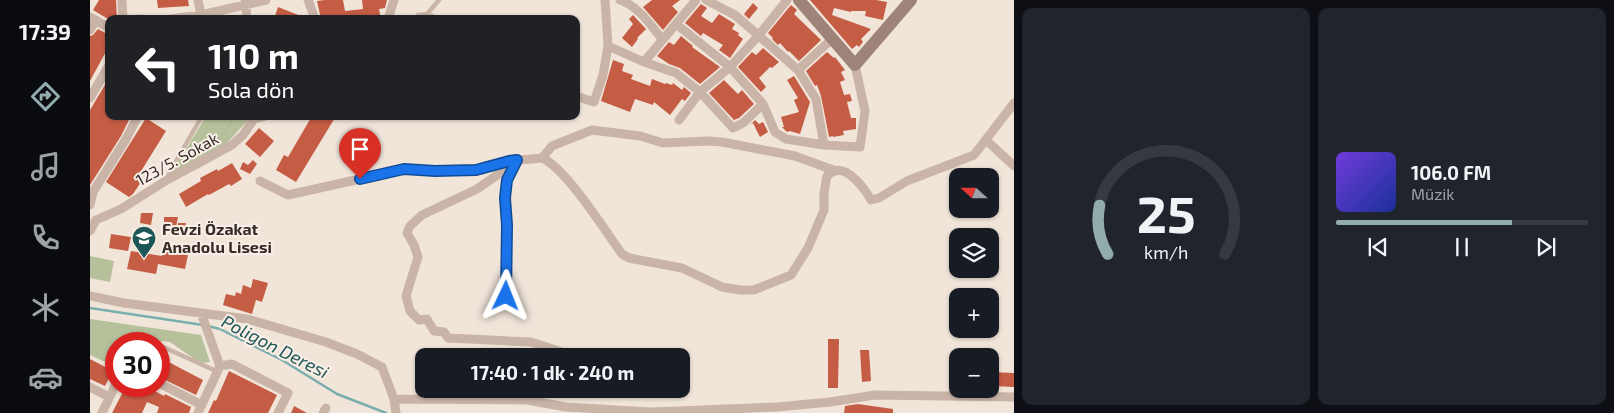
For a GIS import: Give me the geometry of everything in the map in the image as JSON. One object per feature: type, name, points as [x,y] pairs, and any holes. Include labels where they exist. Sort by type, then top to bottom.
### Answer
[{"type":"street","points":[[122,0],[123,15]]},
{"type":"street","points":[[198,0],[199,15]]},
{"type":"street","points":[[205,15],[246,2],[266,0]]},
{"type":"street","points":[[308,0],[314,15]]},
{"type":"street","points":[[580,97],[594,102],[603,75],[608,46],[605,0]]},
{"type":"street","points":[[620,0],[629,3],[642,14],[662,39]]},
{"type":"street","points":[[684,0],[690,8]]},
{"type":"street","points":[[644,62],[696,0]]},
{"type":"street","points":[[706,0],[735,15],[798,70],[816,99],[824,145]]},
{"type":"street","points":[[679,120],[700,92],[730,67],[787,0]]},
{"type":"street","points":[[390,15],[395,1]]},
{"type":"street","points":[[855,65],[906,1]]},
{"type":"street","points":[[246,2],[246,15]]},
{"type":"street","points":[[676,24],[730,67],[763,104],[775,132],[786,139],[824,145],[860,147],[865,111],[855,65],[804,2]]},
{"type":"street","points":[[90,30],[93,18],[105,26]]},
{"type":"street","points":[[798,70],[833,38]]},
{"type":"street","points":[[608,46],[644,62],[676,73],[700,92],[733,128],[743,123],[763,104]]},
{"type":"street","points":[[90,98],[105,72]]},
{"type":"street","points":[[542,158],[552,146],[592,130],[640,136],[663,143],[722,142],[795,156],[844,172],[865,190],[871,200],[879,198],[907,181],[974,155],[1014,103]]},
{"type":"street","points":[[90,205],[94,192],[136,120]]},
{"type":"street","name":"123/5. Sokak","points":[[96,220],[121,209],[166,180],[232,145],[243,135],[253,120]]},
{"type":"street","points":[[986,140],[1014,166]]},
{"type":"street","points":[[260,181],[288,195],[404,169],[435,171],[476,170],[513,160],[542,158],[550,161],[578,192],[622,254],[628,258],[682,268],[722,287],[754,290],[791,275],[808,248],[824,210],[827,176],[836,170]]},
{"type":"street","points":[[506,296],[507,225],[505,198],[507,180],[513,160]]},
{"type":"street","points":[[513,160],[506,169],[476,189],[422,215],[410,226],[407,233],[418,257],[406,296],[410,311],[419,320],[427,320],[434,331],[444,332],[448,338],[531,342],[550,348]]},
{"type":"street","points":[[90,210],[96,220],[90,231]]},
{"type":"street","points":[[90,296],[202,316],[248,319],[326,342],[382,367],[394,399],[396,413]]},
{"type":"street","points":[[170,390],[200,409],[219,369],[202,316]]},
{"type":"street","points":[[219,369],[232,364],[288,393],[278,413]]},
{"type":"street","points":[[90,387],[105,395]]},
{"type":"street","points":[[394,399],[527,400],[566,408],[651,412],[777,407],[875,395],[1014,397]]},
{"type":"street","points":[[102,413],[109,397]]},
{"type":"lane","points":[[418,15],[428,14],[439,0]]},
{"type":"lane","points":[[166,180],[200,120]]},
{"type":"lane","points":[[170,349],[219,369]]},
{"type":"path","points":[[213,146],[233,120]]},
{"type":"green space","points":[[204,120],[248,120],[226,144],[171,174]]},
{"type":"green space","points":[[90,256],[114,261],[110,282],[90,278]]},
{"type":"green space","points":[[90,319],[201,335],[210,362],[200,363],[170,342],[170,332],[105,332],[105,362],[90,355]]},
{"type":"building","points":[[99,0],[116,0],[117,15],[105,15],[105,17],[93,10]]},
{"type":"building","points":[[157,0],[188,0],[189,6],[158,8]]},
{"type":"building","points":[[343,0],[345,11],[363,9],[362,0],[387,0],[385,8],[379,9],[380,15],[320,15],[317,1]]},
{"type":"building","points":[[652,0],[680,0],[672,6],[678,12],[663,30],[643,7]]},
{"type":"building","points":[[810,0],[876,0],[887,2],[883,20],[865,16],[866,11],[851,12],[834,8],[832,15],[871,29],[861,39],[863,42],[859,47],[857,45],[852,49]]},
{"type":"building","points":[[753,3],[758,8],[749,19],[744,14]]},
{"type":"building","points":[[701,4],[707,8],[701,16],[712,23],[719,14],[735,24],[732,29],[739,33],[738,35],[743,39],[730,58],[719,50],[723,45],[703,33],[701,36],[685,23]]},
{"type":"building","points":[[791,5],[797,10],[794,14],[821,40],[799,61],[780,43],[778,45],[768,33]]},
{"type":"building","points":[[278,7],[298,15],[275,15]]},
{"type":"building","points":[[633,15],[646,29],[637,38],[632,47],[622,38],[633,24],[629,19]]},
{"type":"building","points":[[98,29],[105,33],[105,53],[90,81],[90,36]]},
{"type":"building","points":[[681,36],[692,47],[720,67],[700,84],[680,68],[669,64],[657,56],[669,42],[674,45]]},
{"type":"building","points":[[763,48],[779,62],[772,68],[770,67],[759,78],[766,87],[761,92],[738,67],[752,52],[756,55]]},
{"type":"building","points":[[827,52],[835,57],[845,70],[841,72],[845,80],[840,82],[844,95],[850,94],[852,101],[847,102],[851,118],[856,118],[856,129],[843,131],[844,135],[833,137],[829,137],[817,85],[815,86],[806,71]]},
{"type":"building","points":[[613,60],[624,64],[622,71],[633,75],[631,79],[650,86],[652,79],[665,84],[672,85],[673,83],[682,90],[684,87],[691,93],[685,101],[682,99],[670,115],[654,102],[653,105],[635,99],[630,112],[601,101]]},
{"type":"building","points":[[794,76],[810,102],[800,134],[787,132],[782,127],[784,127],[781,117],[799,112],[794,100],[798,98],[787,80]]},
{"type":"building","points":[[724,80],[738,94],[742,90],[754,104],[739,118],[734,120],[709,93]]},
{"type":"building","points":[[105,85],[105,120],[129,120],[90,185],[90,110]]},
{"type":"building","points":[[145,120],[149,120],[166,131],[138,176],[143,179],[133,194],[129,197],[106,182]]},
{"type":"building","points":[[310,120],[334,120],[296,182],[276,170],[284,155],[288,157]]},
{"type":"building","points":[[755,120],[759,124],[763,122],[768,132],[760,137],[753,123],[750,125]]},
{"type":"building","points":[[259,128],[274,141],[260,157],[245,144]]},
{"type":"building","points":[[253,160],[257,164],[250,174],[240,169],[243,162],[248,165]]},
{"type":"building","points":[[232,163],[242,179],[231,186],[229,184],[208,194],[186,207],[179,194],[201,181],[200,178]]},
{"type":"building","points":[[141,213],[153,213],[151,225],[140,223]]},
{"type":"building","points":[[164,217],[178,217],[176,227],[164,226]]},
{"type":"building","points":[[178,223],[186,223],[185,231],[177,230]]},
{"type":"building","points":[[111,234],[131,237],[128,251],[109,248]]},
{"type":"building","name":"Fevzi Özakat Anadolu Lisesi","points":[[131,251],[162,256],[163,251],[188,255],[185,269],[158,264],[156,274],[127,269]]},
{"type":"building","points":[[253,279],[268,283],[262,302],[256,300],[252,314],[223,305],[226,294],[235,296],[236,292],[241,294],[243,285],[251,288]]},
{"type":"building","points":[[828,339],[839,339],[838,388],[828,388]]},
{"type":"building","points":[[860,350],[869,350],[871,381],[862,382]]},
{"type":"building","points":[[90,359],[105,367],[105,386],[90,379]]},
{"type":"building","points":[[170,363],[203,380],[196,395],[170,382]]},
{"type":"building","points":[[229,371],[277,395],[268,413],[208,413],[214,400],[216,401]]},
{"type":"building","points":[[999,372],[1014,373],[1014,387],[999,386]]},
{"type":"building","points":[[170,396],[191,407],[189,413],[157,413],[159,407],[147,402],[142,413],[112,413],[120,397]]},
{"type":"building","points":[[858,404],[893,409],[893,413],[844,413],[845,406]]},
{"type":"building","points":[[294,406],[307,413],[291,413]]},
{"type":"waterway","name":"Poligon Deresi","points":[[90,308],[203,325]]},
{"type":"waterway","name":"Poligon Deresi","points":[[208,326],[220,329],[282,360],[337,394],[386,413]]},
{"type":"place","name":"Fevzi Özakat Anadolu Lisesi","points":[[144,259]]},
{"type":"route","points":[[360,179],[404,169],[435,171],[476,170],[517,160],[507,180],[505,198],[507,225],[506,296]]}]
